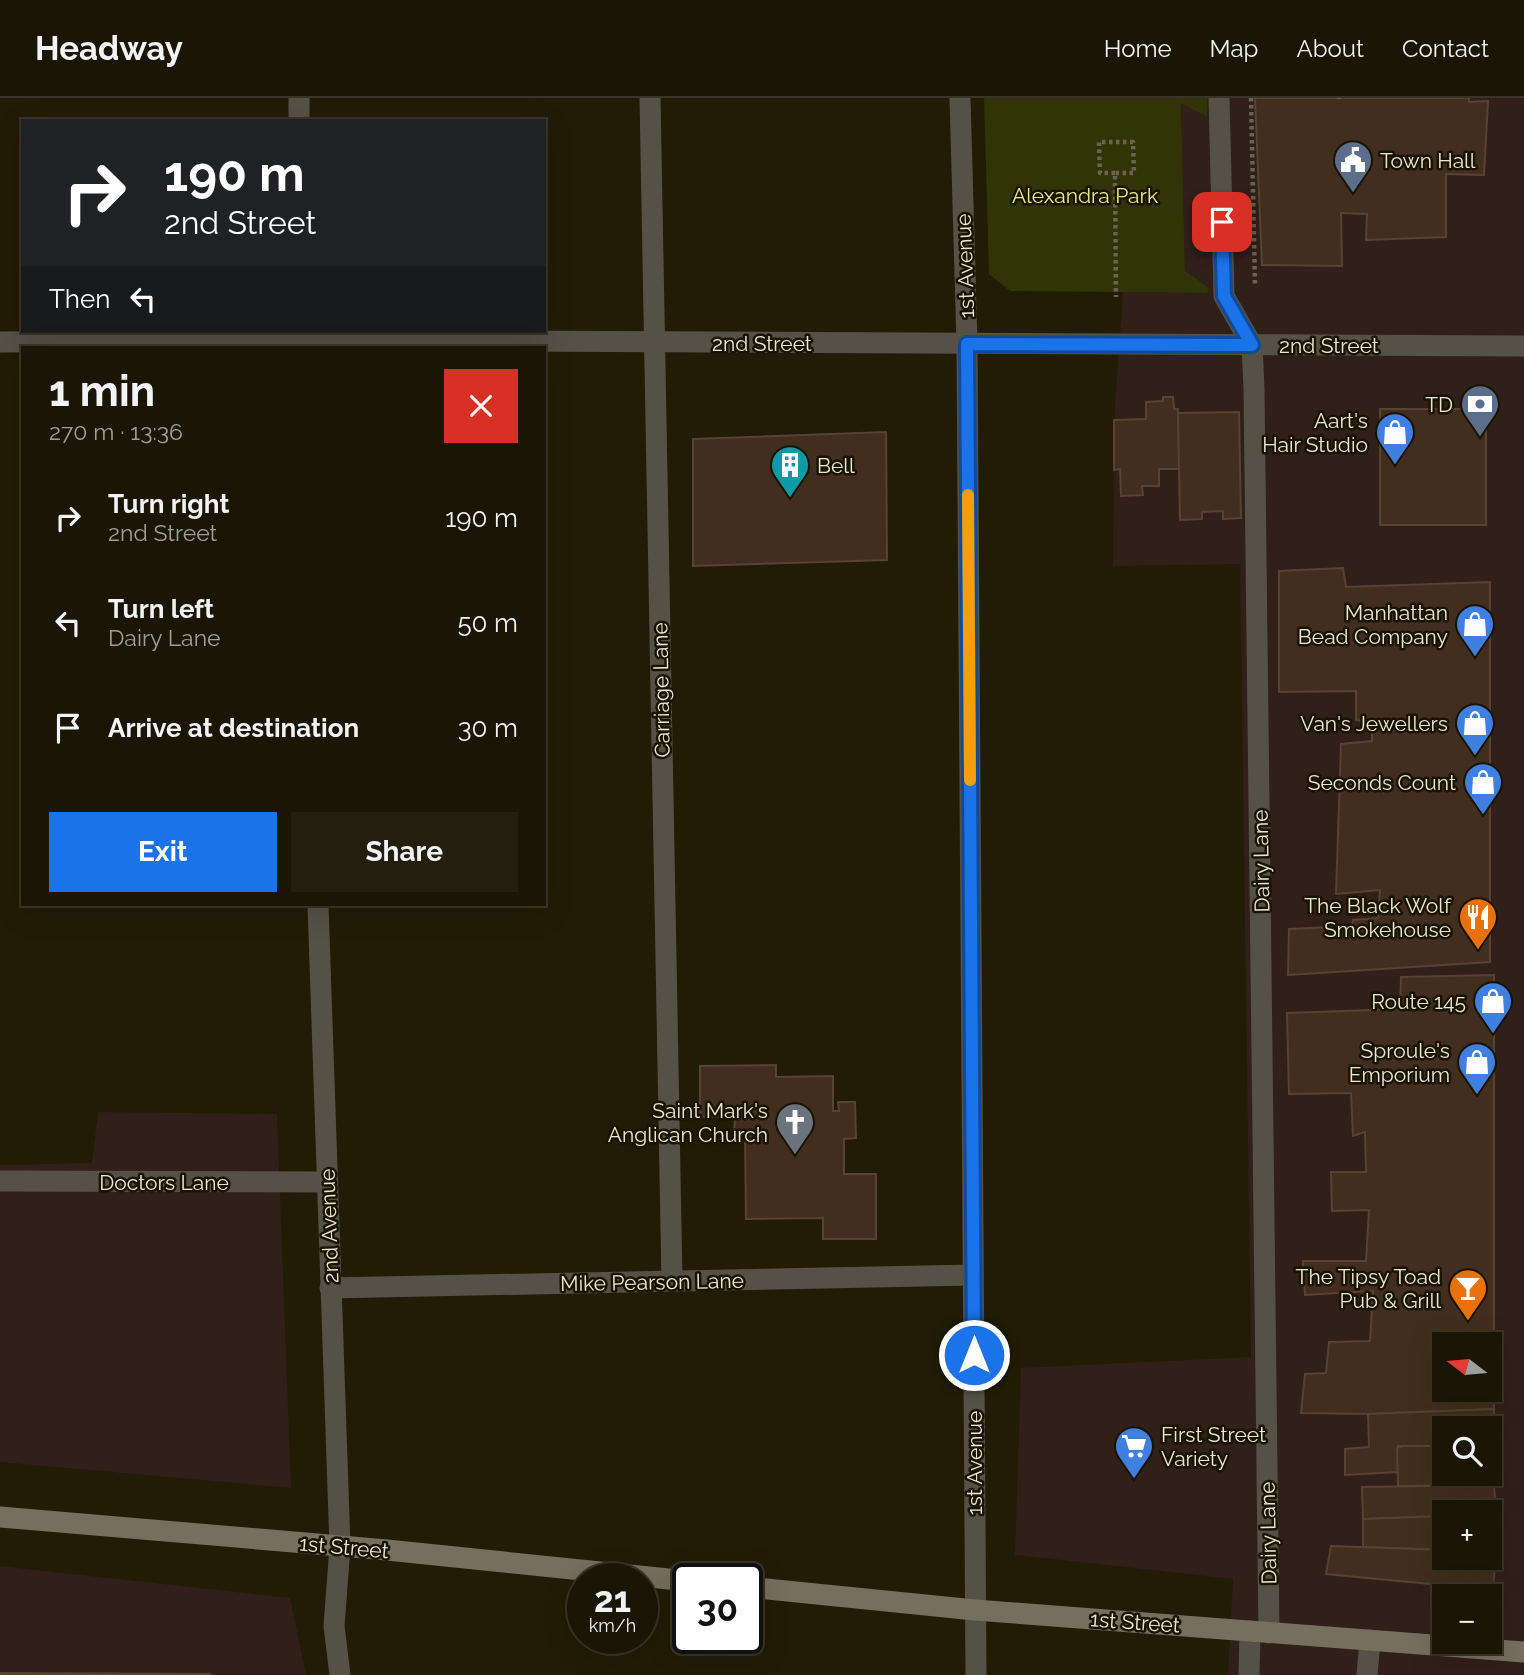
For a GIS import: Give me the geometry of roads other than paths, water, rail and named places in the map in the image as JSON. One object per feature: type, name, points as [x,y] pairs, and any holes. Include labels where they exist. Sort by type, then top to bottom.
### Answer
[{"type":"main road","name":"1st Street","points":[[0,1517],[672,1579]]},
{"type":"main road","name":"1st Street","points":[[763,1589],[975,1610],[1524,1652]]},
{"type":"street","points":[[299,98],[299,119]]},
{"type":"street","name":"Carriage Lane","points":[[650,98],[672,1281]]},
{"type":"street","name":"1st Avenue","points":[[960,98],[967,344],[976,1675]]},
{"type":"street","name":"Dairy Lane","points":[[1219,98],[1224,296],[1252,345],[1257,547],[1260,1632],[1250,1675]]},
{"type":"street","name":"2nd Street","points":[[0,342],[297,340],[1524,345]]},
{"type":"street","name":"2nd Avenue","points":[[318,906],[340,1547],[334,1626],[340,1675]]},
{"type":"street","name":"Doctors Lane","points":[[0,1181],[328,1182]]},
{"type":"street","name":"Mike Pearson Lane","points":[[330,1288],[973,1275]]},
{"type":"street","points":[[1367,1675],[1370,1640]]},
{"type":"place","name":"Town Hall","points":[[1353,194]]},
{"type":"place","name":"TD","points":[[1480,438]]},
{"type":"place","name":"Aart's Hair Studio","points":[[1395,466]]},
{"type":"place","name":"Bell","points":[[790,499]]},
{"type":"place","name":"Manhattan Bead Company","points":[[1475,658]]},
{"type":"place","name":"Van's Jewellers","points":[[1475,757]]},
{"type":"place","name":"Seconds Count","points":[[1483,816]]},
{"type":"place","name":"The Black Wolf Smokehouse","points":[[1478,951]]},
{"type":"place","name":"Route 145","points":[[1493,1035]]},
{"type":"place","name":"Sproule's Emporium","points":[[1477,1096]]},
{"type":"place","name":"Saint Mark's Anglican Church","points":[[795,1156]]},
{"type":"place","name":"The Tipsy Toad Pub & Grill","points":[[1468,1322]]},
{"type":"place","name":"First Street Variety","points":[[1134,1480]]},
{"type":"park label","name":"Alexandra Park","points":[[1085,195]]}]
